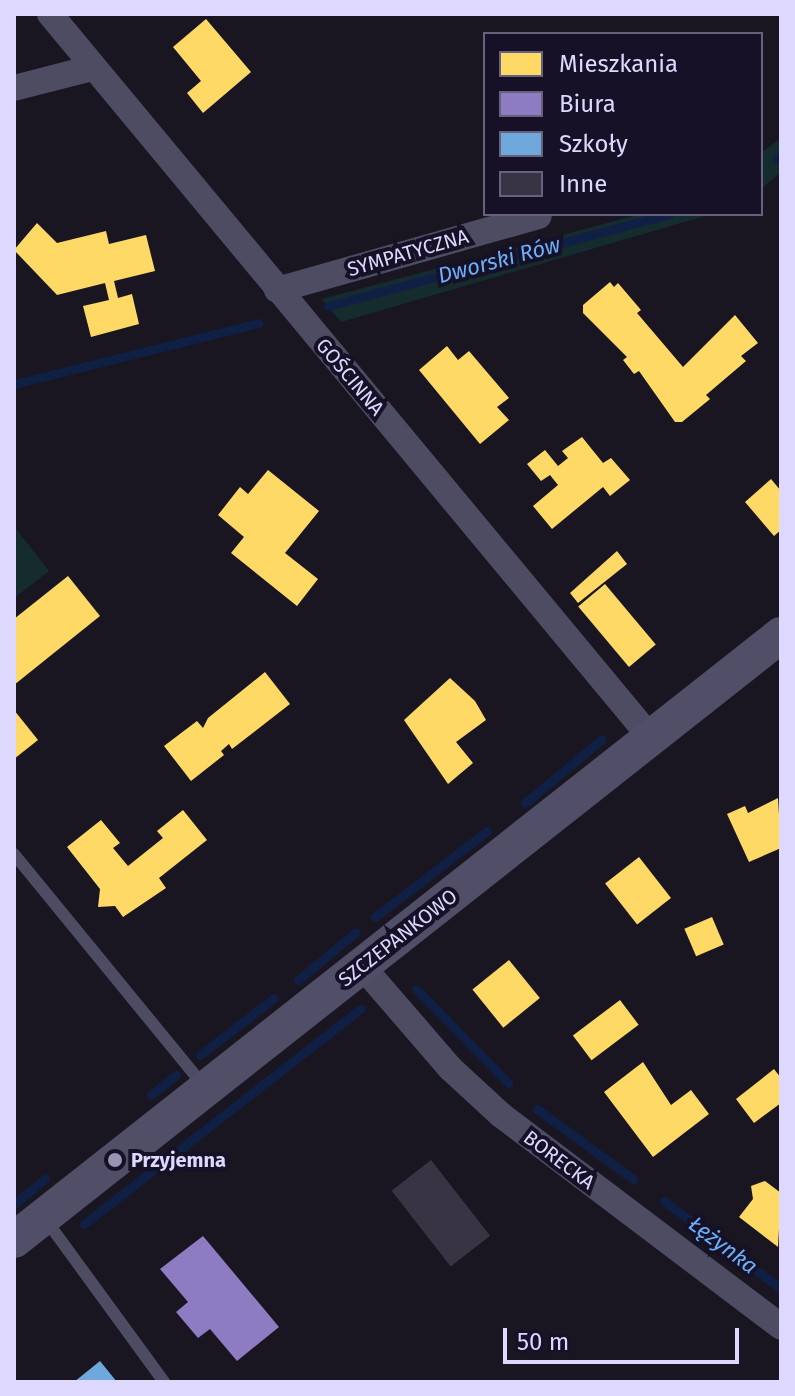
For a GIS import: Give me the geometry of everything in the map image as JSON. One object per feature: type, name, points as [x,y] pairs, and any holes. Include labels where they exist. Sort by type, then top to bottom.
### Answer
[{"type":"street","name":"GOŚCINNA","points":[[50,14],[651,738]]},
{"type":"street","points":[[14,88],[92,68]]},
{"type":"street","name":"SYMPATYCZNA","points":[[277,290],[539,216]]},
{"type":"street","name":"SZCZEPANKOWO","points":[[14,1240],[781,635]]},
{"type":"street","name":"BORECKA","points":[[362,966],[450,1068],[501,1115],[781,1327]]},
{"type":"lane","points":[[14,854],[206,1088]]},
{"type":"lane","points":[[43,1217],[164,1382]]},
{"type":"green space","points":[[781,138],[781,172],[763,187],[763,152]]},
{"type":"green space","points":[[633,216],[705,216],[341,322],[322,299]]},
{"type":"green space","points":[[14,526],[49,571],[14,598]]},
{"type":"building: Mieszkania","points":[[206,19],[251,72],[203,113],[187,93],[201,81],[173,47]]},
{"type":"building: Mieszkania","points":[[37,223],[57,243],[106,231],[109,244],[146,235],[155,271],[114,281],[118,298],[132,294],[139,324],[91,337],[83,306],[109,300],[105,283],[57,295],[14,250]]},
{"type":"building: Mieszkania","points":[[610,282],[614,287],[618,283],[641,310],[637,313],[683,367],[735,315],[758,343],[741,356],[746,361],[706,395],[710,399],[682,422],[675,422],[639,371],[634,374],[623,360],[627,357],[583,313],[583,305]]},
{"type":"building: Mieszkania","points":[[447,346],[458,360],[469,351],[509,398],[497,407],[509,420],[480,444],[419,370]]},
{"type":"building: Mieszkania","points":[[582,437],[603,463],[611,458],[630,480],[610,496],[603,487],[552,529],[533,506],[558,485],[550,475],[541,481],[527,464],[545,450],[558,466],[568,458],[562,451]]},
{"type":"building: Mieszkania","points":[[268,470],[319,511],[285,553],[318,579],[297,606],[231,553],[244,537],[218,515],[240,487],[248,494]]},
{"type":"building: Mieszkania","points":[[771,479],[781,491],[781,530],[774,536],[745,502]]},
{"type":"building: Mieszkania","points":[[617,551],[627,564],[578,603],[570,593]]},
{"type":"building: Mieszkania","points":[[68,576],[100,616],[14,685],[14,619]]},
{"type":"building: Mieszkania","points":[[605,584],[656,645],[629,667],[578,606]]},
{"type":"building: Mieszkania","points":[[265,672],[290,704],[232,749],[229,744],[221,751],[224,755],[191,781],[164,746],[197,721],[203,728],[208,718]]},
{"type":"building: Mieszkania","points":[[450,678],[475,701],[486,720],[456,742],[473,763],[448,784],[404,720]]},
{"type":"building: Mieszkania","points":[[14,710],[38,740],[14,759]]},
{"type":"building: Mieszkania","points":[[778,798],[781,848],[749,862],[727,814],[745,806],[748,813]]},
{"type":"building: Mieszkania","points":[[183,810],[207,840],[159,878],[166,888],[123,917],[115,906],[98,907],[100,889],[67,847],[101,820],[120,843],[113,848],[128,866],[163,838],[157,831]]},
{"type":"building: Mieszkania","points":[[639,857],[671,898],[637,924],[605,883]]},
{"type":"building: Mieszkania","points":[[712,917],[724,945],[696,956],[684,929]]},
{"type":"building: Mieszkania","points":[[509,960],[540,998],[503,1028],[472,990]]},
{"type":"building: Mieszkania","points":[[620,1000],[639,1025],[592,1060],[573,1036]]},
{"type":"building: Mieszkania","points":[[643,1062],[671,1105],[691,1090],[709,1114],[653,1157],[604,1092]]},
{"type":"building: Mieszkania","points":[[774,1069],[781,1078],[781,1103],[754,1123],[736,1099]]},
{"type":"building: Mieszkania","points":[[765,1181],[781,1193],[778,1247],[739,1217],[753,1199],[751,1186]]},
{"type":"building: Biura","points":[[203,1236],[279,1327],[237,1361],[210,1329],[198,1338],[176,1312],[188,1302],[160,1269]]},
{"type":"building: Szkoły","points":[[100,1361],[117,1382],[74,1382]]},
{"type":"building: Inne","points":[[431,1160],[490,1236],[451,1266],[392,1191]]},
{"type":"waterway","name":"Dworski Rów","points":[[777,159],[781,155]]},
{"type":"waterway","name":"Dworski Rów","points":[[328,306],[663,216]]},
{"type":"waterway","name":"Dworski Rów","points":[[14,384],[259,323]]},
{"type":"waterway","points":[[525,803],[601,740]]},
{"type":"waterway","points":[[375,917],[487,831]]},
{"type":"waterway","points":[[298,980],[356,932]]},
{"type":"waterway","name":"Łężynka","points":[[416,989],[508,1083]]},
{"type":"waterway","points":[[200,1055],[274,998]]},
{"type":"waterway","points":[[84,1224],[360,1009]]},
{"type":"waterway","points":[[151,1095],[176,1075]]},
{"type":"waterway","name":"Łężynka","points":[[537,1109],[633,1179]]},
{"type":"waterway","points":[[14,1204],[45,1179]]},
{"type":"waterway","name":"Łężynka","points":[[664,1201],[781,1289]]},
{"type":"place","name":"Przyjemna","points":[[115,1160]]}]
